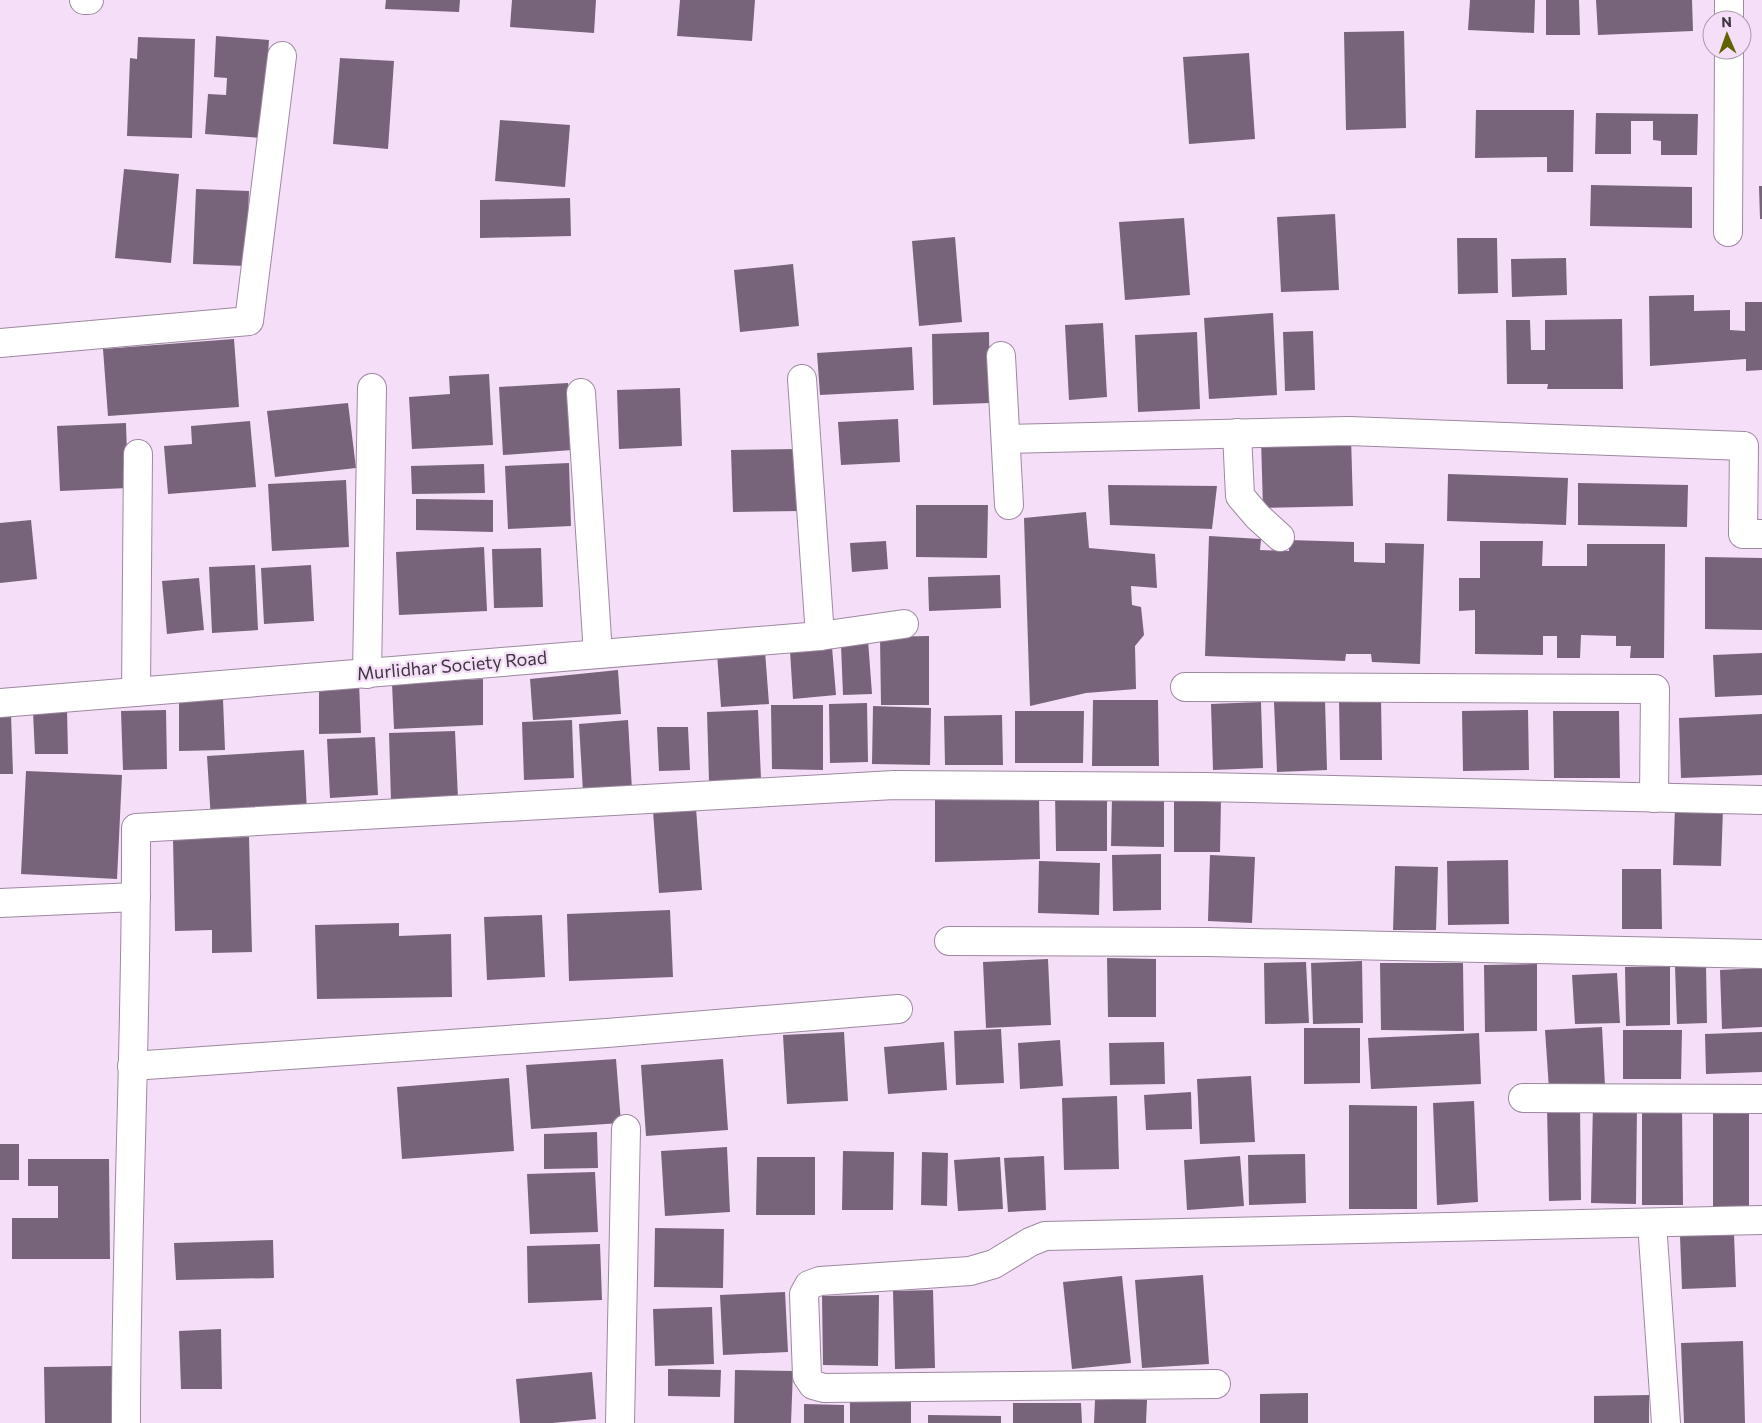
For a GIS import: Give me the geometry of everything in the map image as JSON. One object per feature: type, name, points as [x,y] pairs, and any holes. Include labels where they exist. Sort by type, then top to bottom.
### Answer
[{"type":"street","points":[[84,0],[89,0]]},
{"type":"street","points":[[0,343],[249,321],[282,56]]},
{"type":"street","points":[[1728,232],[1729,60]]},
{"type":"street","points":[[1001,356],[1009,506]]},
{"type":"street","points":[[802,379],[820,636]]},
{"type":"street","points":[[367,674],[372,388]]},
{"type":"street","points":[[581,393],[598,654]]},
{"type":"street","points":[[1006,439],[1349,431],[1744,446],[1743,534],[1762,534]]},
{"type":"street","points":[[1237,433],[1240,496],[1258,517],[1280,537]]},
{"type":"street","points":[[136,692],[138,454]]},
{"type":"street","name":"Murlidhar Society Road","points":[[0,703],[820,636],[904,624]]},
{"type":"street","points":[[1185,687],[1655,689],[1654,798]]},
{"type":"street","points":[[126,1423],[136,828],[894,785],[1204,787],[1762,800]]},
{"type":"street","points":[[0,903],[136,897]]},
{"type":"street","points":[[949,940],[1208,942],[1762,954]]},
{"type":"street","points":[[132,1066],[597,1033],[898,1009]]},
{"type":"street","points":[[1523,1098],[1762,1099]]},
{"type":"street","points":[[620,1423],[626,1129]]},
{"type":"street","points":[[1216,1384],[824,1388],[813,1384],[807,1376],[804,1294],[809,1284],[820,1281],[970,1271],[994,1264],[1030,1242],[1045,1236],[1762,1220]]},
{"type":"street","points":[[1652,1223],[1666,1423]]},
{"type":"building","points":[[386,0],[460,0],[459,12],[385,9]]},
{"type":"building","points":[[512,0],[596,0],[594,33],[510,27]]},
{"type":"building","points":[[680,0],[755,0],[752,41],[677,36]]},
{"type":"building","points":[[1470,0],[1535,0],[1534,33],[1468,30]]},
{"type":"building","points":[[1546,0],[1579,0],[1580,35],[1546,35]]},
{"type":"building","points":[[1596,0],[1692,0],[1693,31],[1598,35]]},
{"type":"building","points":[[1404,31],[1406,128],[1346,130],[1344,32]]},
{"type":"building","points":[[216,36],[269,40],[262,138],[205,134],[208,94],[226,95],[227,78],[214,77]]},
{"type":"building","points":[[138,37],[195,39],[192,138],[127,136],[130,58],[137,59]]},
{"type":"building","points":[[1249,53],[1255,139],[1189,144],[1183,57]]},
{"type":"building","points":[[340,58],[394,61],[388,149],[333,144]]},
{"type":"building","points":[[1476,110],[1574,110],[1573,172],[1547,172],[1547,157],[1475,158]]},
{"type":"building","points":[[1596,113],[1698,114],[1697,155],[1661,155],[1661,141],[1653,140],[1653,121],[1631,121],[1631,154],[1595,154]]},
{"type":"building","points":[[500,120],[570,125],[565,187],[495,181]]},
{"type":"building","points":[[124,169],[179,174],[171,263],[115,258]]},
{"type":"building","points":[[1591,185],[1692,187],[1692,228],[1590,226]]},
{"type":"building","points":[[1759,186],[1762,186],[1762,219],[1760,219]]},
{"type":"building","points":[[196,189],[249,191],[246,266],[193,264]]},
{"type":"building","points":[[570,198],[571,236],[480,238],[480,200]]},
{"type":"building","points":[[1335,214],[1339,290],[1281,292],[1277,217]]},
{"type":"building","points":[[1184,218],[1190,295],[1125,300],[1119,222]]},
{"type":"building","points":[[955,237],[962,322],[919,326],[912,241]]},
{"type":"building","points":[[1457,238],[1497,238],[1498,293],[1458,294]]},
{"type":"building","points":[[1566,258],[1567,295],[1512,297],[1511,259]]},
{"type":"building","points":[[793,264],[799,326],[740,332],[734,270]]},
{"type":"building","points":[[1694,295],[1694,311],[1730,310],[1730,330],[1745,331],[1745,302],[1762,302],[1762,370],[1746,371],[1746,359],[1650,366],[1649,296]]},
{"type":"building","points":[[1273,313],[1277,395],[1209,399],[1204,318]]},
{"type":"building","points":[[1622,319],[1623,389],[1547,389],[1548,384],[1507,384],[1506,320],[1530,320],[1531,350],[1545,350],[1545,320]]},
{"type":"building","points":[[1103,323],[1107,397],[1069,400],[1065,325]]},
{"type":"building","points":[[1313,331],[1315,390],[1285,391],[1283,332]]},
{"type":"building","points":[[989,332],[990,403],[933,405],[932,334]]},
{"type":"building","points":[[1197,332],[1200,409],[1138,412],[1135,335]]},
{"type":"building","points":[[234,339],[239,407],[108,416],[103,349]]},
{"type":"building","points":[[912,347],[914,390],[820,395],[817,353]]},
{"type":"building","points":[[489,374],[493,445],[412,449],[409,397],[450,394],[449,376]]},
{"type":"building","points":[[568,383],[572,450],[503,455],[499,387]]},
{"type":"building","points":[[680,388],[682,446],[619,449],[617,390]]},
{"type":"building","points":[[348,403],[356,468],[275,477],[267,411]]},
{"type":"building","points":[[898,419],[900,462],[841,465],[838,422]]},
{"type":"building","points":[[250,421],[256,487],[168,494],[164,446],[192,444],[191,426]]},
{"type":"building","points":[[126,423],[128,488],[60,491],[57,426]]},
{"type":"building","points":[[1351,437],[1353,506],[1263,508],[1261,439]]},
{"type":"building","points":[[799,449],[800,511],[733,512],[731,450]]},
{"type":"building","points":[[569,463],[571,526],[508,529],[505,466]]},
{"type":"building","points":[[484,464],[485,493],[412,494],[411,466]]},
{"type":"building","points":[[1448,474],[1568,478],[1566,525],[1447,521]]},
{"type":"building","points":[[346,480],[349,547],[272,551],[268,484]]},
{"type":"building","points":[[1578,483],[1688,485],[1687,527],[1578,525]]},
{"type":"building","points":[[1108,485],[1217,486],[1212,529],[1110,525]]},
{"type":"building","points":[[416,499],[493,500],[493,532],[416,530]]},
{"type":"building","points":[[916,505],[988,505],[987,558],[916,557]]},
{"type":"building","points":[[1086,512],[1089,548],[1155,554],[1157,588],[1131,586],[1132,605],[1141,607],[1144,635],[1135,646],[1136,689],[1086,693],[1030,706],[1024,518]]},
{"type":"building","points":[[31,520],[37,579],[0,583],[0,523]]},
{"type":"building","points":[[1209,536],[1261,539],[1260,550],[1289,551],[1289,540],[1354,542],[1354,562],[1385,563],[1385,543],[1424,544],[1420,664],[1372,662],[1371,654],[1346,654],[1345,661],[1205,656]]},
{"type":"building","points":[[886,541],[888,569],[852,572],[850,543]]},
{"type":"building","points":[[1480,541],[1543,541],[1542,566],[1587,566],[1587,544],[1665,544],[1664,658],[1630,658],[1631,646],[1616,646],[1616,636],[1581,635],[1580,658],[1557,658],[1557,636],[1543,636],[1543,655],[1475,654],[1475,610],[1459,611],[1459,578],[1480,578]]},
{"type":"building","points":[[484,547],[487,611],[399,615],[396,552]]},
{"type":"building","points":[[541,548],[543,607],[494,608],[492,549]]},
{"type":"building","points":[[1705,557],[1762,558],[1762,630],[1705,629]]},
{"type":"building","points":[[255,565],[258,630],[212,633],[209,567]]},
{"type":"building","points":[[311,565],[314,621],[264,624],[261,568]]},
{"type":"building","points":[[1000,575],[1001,608],[929,611],[928,577]]},
{"type":"building","points":[[199,578],[204,630],[167,634],[162,581]]},
{"type":"building","points":[[929,636],[929,705],[881,705],[880,637]]},
{"type":"building","points":[[868,640],[872,694],[843,695],[841,645]]},
{"type":"building","points":[[832,647],[836,695],[793,699],[790,651]]},
{"type":"building","points":[[765,651],[769,704],[721,707],[717,654]]},
{"type":"building","points":[[1762,653],[1762,695],[1715,697],[1713,655]]},
{"type":"building","points":[[618,670],[621,714],[533,720],[530,679]]},
{"type":"building","points":[[483,679],[483,725],[394,729],[392,683]]},
{"type":"building","points":[[359,682],[361,733],[319,734],[319,684]]},
{"type":"building","points":[[1381,698],[1382,760],[1340,760],[1339,699]]},
{"type":"building","points":[[223,699],[225,750],[179,751],[179,702]]},
{"type":"building","points":[[1093,700],[1158,700],[1159,766],[1092,766]]},
{"type":"building","points":[[1325,700],[1327,770],[1277,772],[1274,702]]},
{"type":"building","points":[[1261,702],[1263,768],[1213,770],[1211,704]]},
{"type":"building","points":[[867,703],[868,762],[830,763],[829,704]]},
{"type":"building","points":[[771,705],[823,705],[823,770],[772,769]]},
{"type":"building","points":[[873,706],[931,708],[930,765],[872,764]]},
{"type":"building","points":[[67,709],[68,754],[35,754],[33,712]]},
{"type":"building","points":[[166,710],[167,769],[123,770],[121,711]]},
{"type":"building","points":[[758,710],[761,779],[709,781],[707,712]]},
{"type":"building","points":[[1528,710],[1529,770],[1463,771],[1462,711]]},
{"type":"building","points":[[1015,711],[1084,711],[1083,763],[1015,763]]},
{"type":"building","points":[[1553,711],[1619,711],[1620,778],[1554,778]]},
{"type":"building","points":[[0,714],[11,714],[13,774],[0,774]]},
{"type":"building","points":[[1762,714],[1762,775],[1681,778],[1679,718]]},
{"type":"building","points":[[1002,715],[1003,765],[945,765],[944,716]]},
{"type":"building","points":[[572,720],[574,778],[524,780],[522,722]]},
{"type":"building","points":[[628,720],[632,790],[583,792],[579,724]]},
{"type":"building","points":[[657,727],[688,727],[690,770],[659,771]]},
{"type":"building","points":[[455,731],[458,799],[391,801],[389,733]]},
{"type":"building","points":[[375,737],[378,795],[330,798],[327,739]]},
{"type":"building","points":[[304,750],[307,814],[211,820],[207,756]]},
{"type":"building","points":[[26,771],[122,775],[117,879],[21,874]]},
{"type":"building","points":[[1055,793],[1107,793],[1107,851],[1056,851]]},
{"type":"building","points":[[1039,797],[1040,859],[935,862],[935,799]]},
{"type":"building","points":[[1112,797],[1164,798],[1164,847],[1111,846]]},
{"type":"building","points":[[1174,799],[1221,799],[1220,852],[1174,852]]},
{"type":"building","points":[[1675,807],[1723,809],[1721,866],[1673,865]]},
{"type":"building","points":[[696,808],[702,890],[659,893],[653,811]]},
{"type":"building","points":[[249,837],[252,952],[212,953],[212,930],[175,931],[173,839]]},
{"type":"building","points":[[1161,854],[1161,910],[1113,911],[1112,855]]},
{"type":"building","points":[[1210,855],[1255,857],[1252,923],[1208,921]]},
{"type":"building","points":[[1508,860],[1509,924],[1448,925],[1447,861]]},
{"type":"building","points":[[1039,861],[1100,863],[1099,915],[1038,913]]},
{"type":"building","points":[[1395,866],[1438,867],[1436,930],[1393,930]]},
{"type":"building","points":[[1622,869],[1661,869],[1662,929],[1622,929]]},
{"type":"building","points":[[670,910],[673,977],[569,981],[567,914]]},
{"type":"building","points":[[542,915],[545,977],[487,980],[484,917]]},
{"type":"building","points":[[399,923],[399,936],[451,934],[452,997],[317,999],[315,925]]},
{"type":"building","points":[[1107,958],[1156,959],[1156,1017],[1108,1017]]},
{"type":"building","points":[[1048,959],[1051,1025],[986,1028],[983,962]]},
{"type":"building","points":[[1362,961],[1363,1023],[1313,1024],[1311,963]]},
{"type":"building","points":[[1306,962],[1309,1023],[1265,1024],[1264,963]]},
{"type":"building","points":[[1380,963],[1463,963],[1464,1031],[1381,1030]]},
{"type":"building","points":[[1537,964],[1537,1031],[1485,1032],[1484,965]]},
{"type":"building","points":[[1706,965],[1707,1023],[1677,1024],[1675,966]]},
{"type":"building","points":[[1670,966],[1670,1025],[1626,1026],[1625,967]]},
{"type":"building","points":[[1762,968],[1762,1027],[1722,1029],[1720,970]]},
{"type":"building","points":[[1617,973],[1620,1023],[1575,1024],[1572,975]]},
{"type":"building","points":[[1602,1027],[1605,1086],[1549,1089],[1545,1030]]},
{"type":"building","points":[[1304,1028],[1360,1028],[1360,1083],[1304,1084]]},
{"type":"building","points":[[1001,1029],[1004,1083],[956,1085],[954,1031]]},
{"type":"building","points":[[1623,1030],[1682,1030],[1681,1079],[1623,1079]]},
{"type":"building","points":[[844,1032],[848,1101],[787,1104],[783,1035]]},
{"type":"building","points":[[1762,1032],[1762,1072],[1706,1074],[1705,1034]]},
{"type":"building","points":[[1479,1033],[1481,1084],[1371,1089],[1368,1038]]},
{"type":"building","points":[[1060,1040],[1063,1086],[1020,1089],[1018,1043]]},
{"type":"building","points":[[944,1042],[947,1090],[888,1094],[884,1047]]},
{"type":"building","points":[[1164,1042],[1165,1084],[1110,1085],[1109,1043]]},
{"type":"building","points":[[616,1059],[621,1123],[531,1129],[526,1065]]},
{"type":"building","points":[[723,1059],[728,1130],[646,1136],[641,1065]]},
{"type":"building","points":[[1251,1076],[1255,1142],[1200,1144],[1197,1079]]},
{"type":"building","points":[[509,1078],[514,1151],[402,1159],[397,1087]]},
{"type":"building","points":[[1191,1092],[1192,1129],[1146,1130],[1144,1095]]},
{"type":"building","points":[[1117,1096],[1119,1169],[1064,1170],[1062,1098]]},
{"type":"building","points":[[1474,1101],[1478,1202],[1437,1205],[1433,1103]]},
{"type":"building","points":[[1593,1102],[1637,1103],[1636,1204],[1591,1203]]},
{"type":"building","points":[[1349,1105],[1417,1106],[1417,1209],[1349,1209]]},
{"type":"building","points":[[1580,1106],[1581,1200],[1549,1201],[1547,1107]]},
{"type":"building","points":[[1642,1107],[1682,1108],[1683,1205],[1642,1205]]},
{"type":"building","points":[[1749,1107],[1749,1210],[1713,1209],[1713,1108]]},
{"type":"building","points":[[597,1132],[598,1168],[544,1169],[544,1134]]},
{"type":"building","points":[[0,1144],[19,1144],[19,1180],[0,1180]]},
{"type":"building","points":[[727,1147],[730,1212],[665,1216],[661,1151]]},
{"type":"building","points":[[843,1151],[894,1152],[893,1210],[842,1210]]},
{"type":"building","points":[[922,1152],[948,1153],[947,1206],[921,1205]]},
{"type":"building","points":[[1305,1154],[1306,1203],[1249,1205],[1248,1155]]},
{"type":"building","points":[[1044,1156],[1046,1210],[1008,1212],[1004,1158]]},
{"type":"building","points":[[1240,1156],[1244,1206],[1187,1210],[1184,1160]]},
{"type":"building","points":[[757,1157],[815,1157],[815,1215],[756,1215]]},
{"type":"building","points":[[1000,1157],[1003,1209],[958,1211],[954,1160]]},
{"type":"building","points":[[28,1159],[109,1159],[110,1259],[12,1259],[12,1218],[58,1218],[58,1186],[28,1186]]},
{"type":"building","points":[[595,1172],[598,1232],[530,1234],[527,1174]]},
{"type":"building","points":[[655,1228],[724,1229],[723,1288],[654,1287]]},
{"type":"building","points":[[1734,1234],[1736,1287],[1682,1289],[1680,1236]]},
{"type":"building","points":[[273,1240],[274,1278],[176,1280],[174,1243]]},
{"type":"building","points":[[600,1244],[602,1300],[528,1303],[527,1246]]},
{"type":"building","points":[[1203,1275],[1209,1364],[1142,1368],[1135,1280]]},
{"type":"building","points":[[1122,1276],[1131,1363],[1072,1369],[1063,1282]]},
{"type":"building","points":[[933,1290],[935,1368],[895,1369],[893,1291]]},
{"type":"building","points":[[785,1292],[788,1352],[723,1355],[720,1295]]},
{"type":"building","points":[[879,1295],[878,1366],[823,1365],[822,1296]]},
{"type":"building","points":[[712,1307],[714,1364],[655,1366],[653,1309]]},
{"type":"building","points":[[221,1329],[222,1389],[181,1389],[179,1331]]},
{"type":"building","points":[[1743,1341],[1745,1423],[1684,1423],[1681,1343]]},
{"type":"building","points":[[113,1366],[114,1423],[45,1423],[44,1367]]},
{"type":"building","points":[[668,1369],[721,1370],[720,1397],[668,1396]]},
{"type":"building","points":[[735,1370],[793,1371],[791,1423],[734,1423]]},
{"type":"building","points":[[592,1372],[596,1419],[552,1423],[520,1423],[516,1379]]},
{"type":"building","points":[[1308,1393],[1308,1423],[1260,1423],[1260,1394]]},
{"type":"building","points":[[1649,1395],[1649,1423],[1594,1423],[1594,1396]]},
{"type":"building","points":[[1095,1400],[1147,1400],[1146,1423],[1094,1423]]},
{"type":"building","points":[[850,1401],[911,1401],[911,1423],[850,1423]]},
{"type":"building","points":[[1013,1403],[1081,1403],[1082,1423],[1013,1423]]},
{"type":"building","points":[[804,1404],[844,1405],[844,1423],[804,1423]]},
{"type":"building","points":[[928,1415],[1001,1416],[1001,1423],[928,1423]]}]
